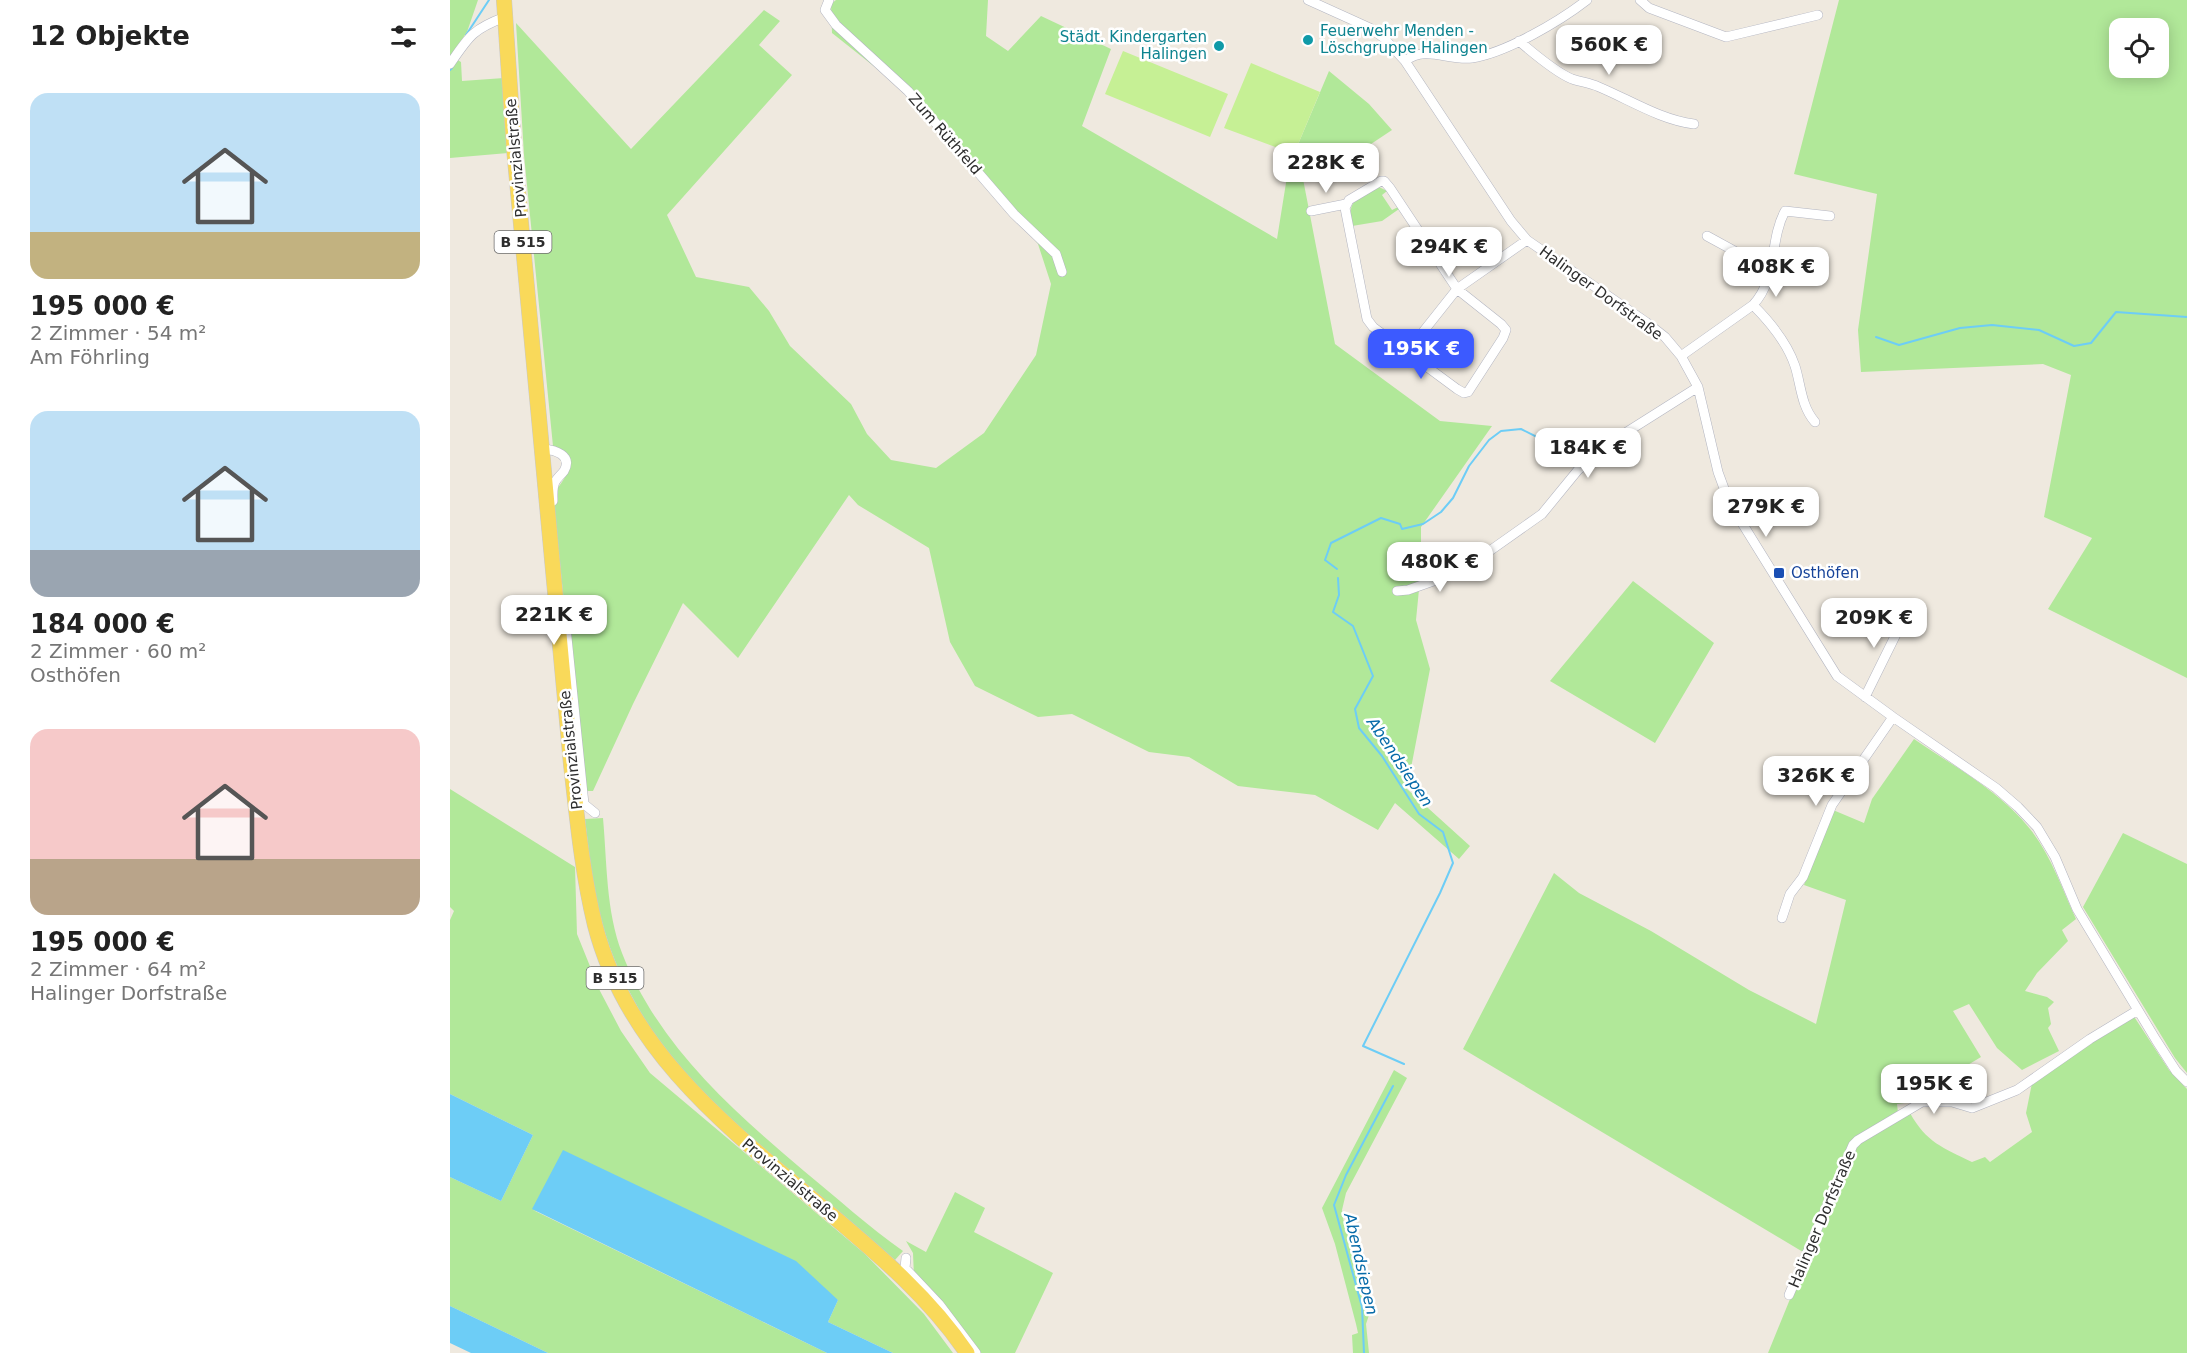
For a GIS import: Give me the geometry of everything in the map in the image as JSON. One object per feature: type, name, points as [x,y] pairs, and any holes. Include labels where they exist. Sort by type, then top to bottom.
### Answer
[{"type":"main road","name":"Provinzialstraße","points":[[504,0],[514,148],[547,450],[571,764],[581,848],[596,927],[617,983],[637,1020],[653,1045],[689,1089],[724,1124],[902,1276],[931,1307],[967,1353]]},
{"type":"street","name":"Zum Rüthfeld","points":[[829,0],[825,10],[836,25],[908,91],[1014,214],[1056,254],[1062,272]]},
{"type":"street","points":[[1640,0],[1649,8],[1726,37],[1818,15]]},
{"type":"street","name":"Halinger Dorfstraße","points":[[1312,1],[1370,28],[1384,38],[1405,61],[1511,220],[1527,240],[1646,322],[1665,337],[1681,356],[1698,387],[1718,472],[1729,502],[1837,676],[1865,698],[1996,788],[2037,828],[2055,856],[2077,909],[2176,1071],[2187,1082]]},
{"type":"street","points":[[1405,61],[1414,55],[1424,53],[1470,58],[1519,40],[1580,2]]},
{"type":"street","points":[[450,64],[471,34],[486,24],[505,17]]},
{"type":"street","points":[[1519,40],[1530,51],[1571,78],[1597,86],[1673,119],[1694,123]]},
{"type":"street","points":[[1311,211],[1346,204],[1376,182],[1384,181],[1457,289],[1506,330],[1466,393],[1457,389],[1373,327],[1367,319],[1346,204]]},
{"type":"street","points":[[1681,356],[1753,305],[1761,296],[1771,271],[1778,230],[1785,211],[1830,216]]},
{"type":"street","points":[[1707,236],[1771,271]]},
{"type":"street","points":[[1407,352],[1457,289],[1527,240]]},
{"type":"street","points":[[1753,305],[1769,321],[1788,349],[1795,365],[1807,412],[1815,422]]},
{"type":"street","points":[[1397,591],[1408,590],[1439,579],[1474,562],[1542,514],[1578,470],[1622,435],[1698,387]]},
{"type":"street","name":"Provinzialstraße","points":[[547,450],[562,454],[567,464],[554,485],[553,494],[584,804],[595,813]]},
{"type":"street","points":[[1865,698],[1907,612]]},
{"type":"street","points":[[1782,918],[1790,894],[1803,877],[1832,805],[1893,717]]},
{"type":"street","name":"Halinger Dorfstraße","points":[[1789,1294],[1851,1148],[1858,1140],[1922,1102],[1952,1102],[1972,1108],[2017,1089],[2090,1039],[2138,1010]]},
{"type":"street","points":[[906,1258],[905,1268],[939,1304],[976,1353]]},
{"type":"green space","points":[[450,0],[478,0],[467,32],[450,57]]},
{"type":"green space","points":[[836,0],[988,0],[986,36],[1008,51],[1041,16],[1111,49],[1082,126],[1277,239],[1290,158],[1294,154],[1329,71],[1369,104],[1392,130],[1338,166],[1303,179],[1335,344],[1440,421],[1492,426],[1421,527],[1421,569],[1416,620],[1430,669],[1407,789],[1470,846],[1459,859],[1395,803],[1378,830],[1315,795],[1238,786],[1189,757],[1149,752],[1072,714],[1038,717],[975,686],[950,642],[929,548],[858,505],[849,495],[738,658],[683,603],[593,791],[583,791],[553,494],[566,474],[570,461],[568,455],[553,446],[524,155],[516,23],[631,149],[764,10],[780,21],[759,45],[792,75],[667,215],[696,277],[749,287],[769,311],[790,346],[851,404],[867,434],[891,460],[936,468],[984,433],[1036,355],[1051,284],[1038,244],[929,110],[832,33],[831,4]]},
{"type":"green space","points":[[1839,0],[2187,0],[2187,678],[2048,609],[2092,538],[2044,517],[2071,375],[2043,364],[1861,372],[1858,330],[1877,194],[1794,174]]},
{"type":"green space","points":[[1123,51],[1228,94],[1210,137],[1105,94]]},
{"type":"green space","points":[[456,59],[461,62],[462,81],[504,78],[508,153],[450,158],[450,67]]},
{"type":"green space","points":[[1251,63],[1320,92],[1294,154],[1224,128]]},
{"type":"green space","points":[[1379,187],[1387,191],[1382,195],[1392,210],[1398,207],[1399,209],[1382,221],[1352,226],[1352,205],[1359,198]]},
{"type":"green space","points":[[1633,581],[1714,643],[1655,743],[1550,681]]},
{"type":"green space","points":[[1914,739],[1975,780],[2018,815],[2044,850],[2076,919],[2062,930],[2068,941],[2037,973],[2025,991],[2047,997],[2054,1002],[2048,1008],[2051,1024],[2048,1028],[2059,1051],[2022,1070],[1997,1048],[1969,1004],[1953,1011],[1981,1057],[1946,1078],[1954,1096],[1897,1104],[1899,1121],[1910,1113],[1922,1131],[1944,1148],[1972,1162],[1985,1157],[1990,1162],[2032,1132],[2026,1113],[2032,1083],[2133,1015],[2169,1070],[2187,1089],[2187,1353],[1768,1353],[1808,1255],[1463,1049],[1554,873],[1579,893],[1651,931],[1749,990],[1816,1024],[1846,900],[1804,885],[1833,810],[1864,823],[1872,799]]},
{"type":"green space","points":[[450,789],[575,867],[577,934],[600,991],[621,1031],[650,1073],[865,1254],[924,1314],[953,1353],[893,1353],[828,1322],[838,1300],[533,1210],[827,1353],[548,1353],[450,1306],[450,1177],[501,1201],[533,1135],[450,1094],[450,920],[454,911],[450,907]]},
{"type":"green space","points":[[603,818],[608,887],[617,937],[637,986],[655,1017],[699,1073],[750,1124],[853,1212],[903,1251],[895,1260],[722,1112],[669,1056],[655,1035],[619,970],[600,914],[585,819]]},
{"type":"green space","points":[[2123,833],[2187,864],[2187,1073],[2175,1058],[2083,907]]},
{"type":"green space","points":[[1394,1070],[1407,1078],[1346,1193],[1342,1210],[1344,1224],[1361,1271],[1370,1312],[1366,1324],[1369,1353],[1353,1353],[1352,1335],[1358,1333],[1335,1244],[1322,1208]]},
{"type":"green space","points":[[955,1192],[985,1208],[974,1232],[1053,1273],[1015,1353],[976,1353],[914,1277],[913,1253],[906,1241],[926,1252]]},
{"type":"water","points":[[450,1094],[533,1135],[501,1201],[450,1177]]},
{"type":"water","points":[[563,1150],[796,1261],[838,1300],[828,1322],[893,1353],[827,1353],[532,1209]]},
{"type":"water","points":[[450,1306],[548,1353],[471,1353],[450,1343]]},
{"type":"waterway","points":[[466,35],[489,0]]},
{"type":"waterway","name":"Abendsiepen","points":[[1876,337],[1899,345],[1960,328],[1992,325],[2039,330],[2074,346],[2091,343],[2116,312],[2187,317]]},
{"type":"waterway","name":"Abendsiepen","points":[[1337,569],[1325,560],[1331,543],[1381,518],[1400,524],[1402,529],[1423,524],[1441,512],[1453,498],[1469,466],[1489,440],[1501,431],[1521,429],[1543,440],[1550,448]]},
{"type":"waterway","name":"Abendsiepen","points":[[1338,578],[1339,595],[1333,612],[1353,626],[1373,676],[1355,709],[1359,728],[1382,756],[1419,814],[1443,832],[1453,863],[1363,1046],[1404,1064]]},
{"type":"waterway","name":"Abendsiepen","points":[[1364,1353],[1362,1307],[1334,1205],[1346,1175],[1393,1086]]},
{"type":"place","name":"Feuerwehr Menden - Löschgruppe Halingen","points":[[1308,40]]},
{"type":"place","name":"Städt. Kindergarten Halingen","points":[[1219,46]]},
{"type":"place","name":"Osthöfen","points":[[1779,573]]}]
